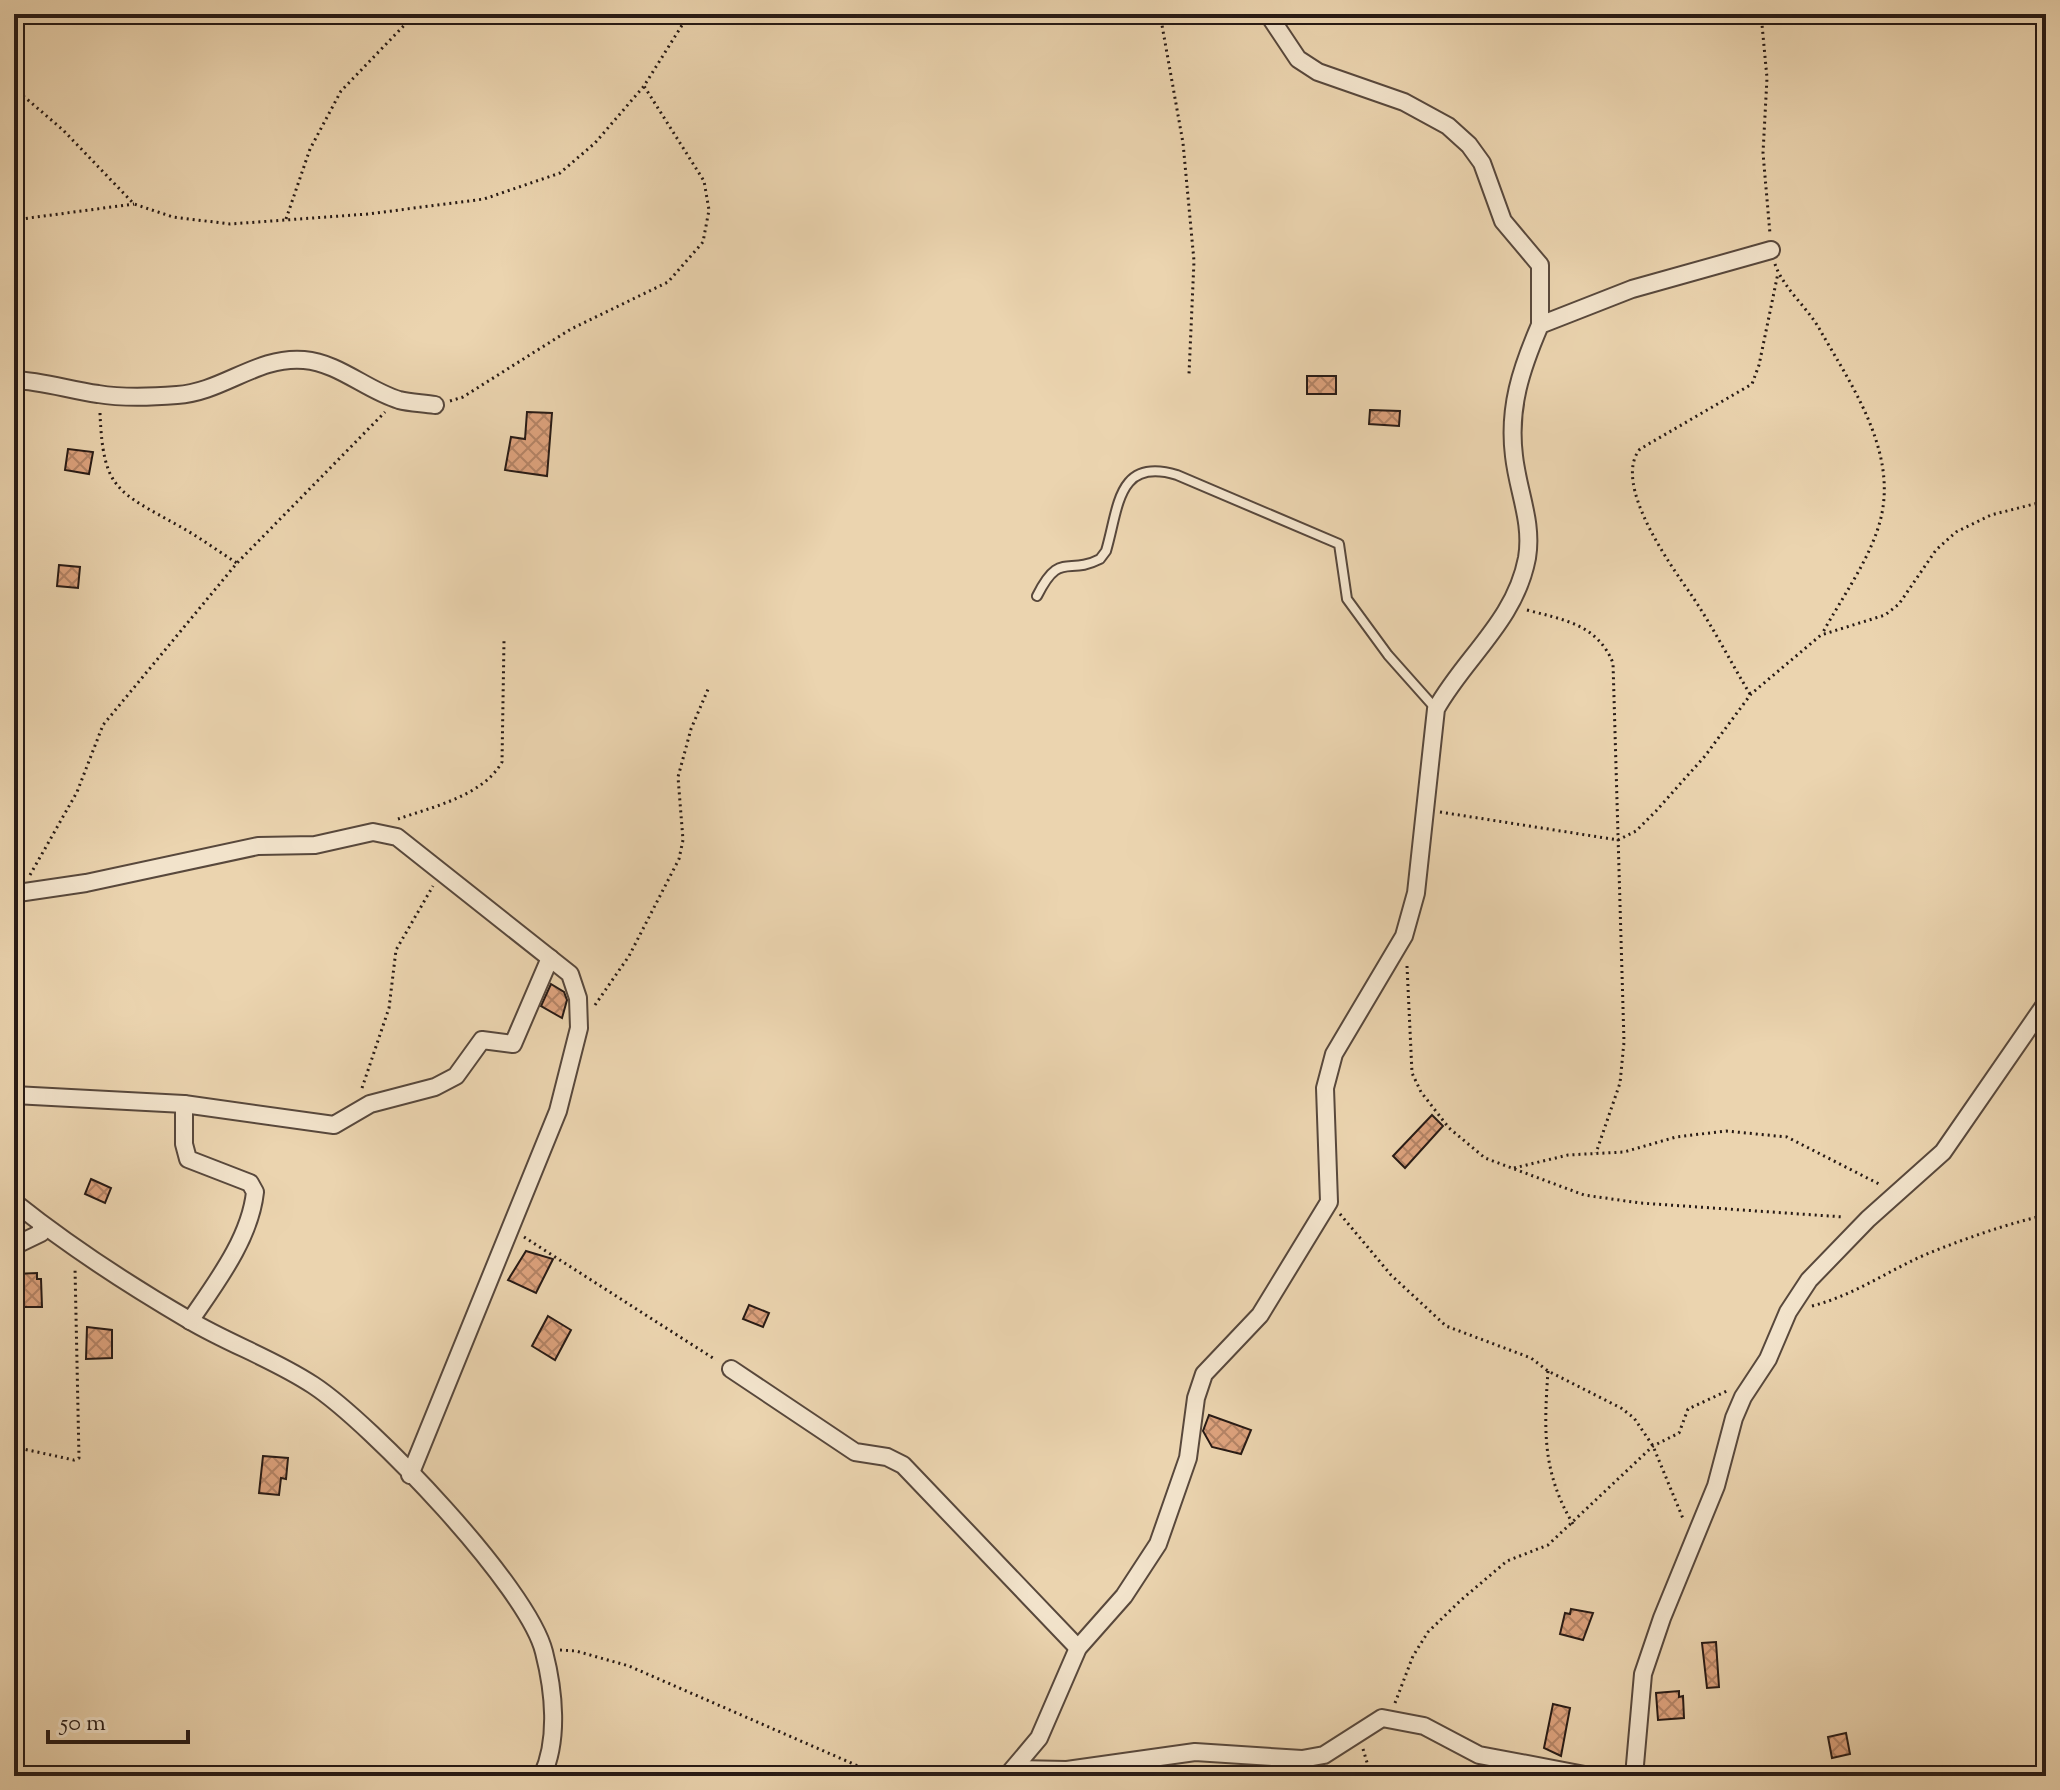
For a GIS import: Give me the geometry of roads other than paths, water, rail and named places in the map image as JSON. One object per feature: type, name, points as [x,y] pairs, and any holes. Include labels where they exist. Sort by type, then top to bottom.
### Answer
[{"type":"street","points":[[1012,1772],[1039,1738],[1078,1648],[1124,1596],[1158,1544],[1188,1458],[1196,1398],[1204,1374],[1260,1315],[1329,1202],[1325,1088],[1334,1054],[1404,936],[1416,893],[1436,709],[1450,684],[1472,661],[1512,606],[1526,560],[1530,526],[1514,456],[1513,414],[1519,375],[1540,325],[1540,265],[1503,221],[1482,163],[1469,145],[1448,126],[1404,102],[1318,72],[1298,59],[1268,14]]},
{"type":"street","points":[[1540,325],[1632,289],[1771,250]]},
{"type":"street","points":[[14,380],[38,381],[99,395],[178,395],[208,390],[281,360],[328,365],[397,399],[435,405]]},
{"type":"street","points":[[18,893],[86,883],[215,853],[258,846],[315,845],[373,832],[397,837],[570,974],[578,998],[579,1028],[558,1111],[410,1475]]},
{"type":"street","points":[[14,1095],[184,1104],[334,1125],[370,1104],[435,1087],[456,1076],[482,1040],[513,1044],[550,958]]},
{"type":"street","points":[[1634,1776],[1643,1674],[1716,1486],[1734,1418],[1768,1359],[1788,1312],[1809,1280],[1868,1219],[1943,1152],[2046,1003]]},
{"type":"street","points":[[184,1104],[184,1144],[188,1159],[250,1183],[255,1192],[224,1272],[190,1321]]},
{"type":"street","points":[[14,1202],[74,1248],[190,1321],[312,1384],[354,1416],[410,1475],[489,1561],[521,1607],[544,1650],[554,1751],[542,1776]]},
{"type":"street","points":[[14,1246],[41,1233],[41,1224]]},
{"type":"street","points":[[731,1369],[855,1452],[887,1457],[903,1465],[1078,1648]]},
{"type":"street","points":[[1012,1772],[1067,1770],[1195,1752],[1302,1759],[1324,1755],[1382,1718],[1424,1726],[1479,1755],[1590,1776]]},
{"type":"lane","points":[[1037,596],[1056,568],[1100,559],[1106,551],[1125,486],[1131,476],[1156,469],[1203,483],[1339,544],[1347,599],[1388,655],[1436,709]]}]
